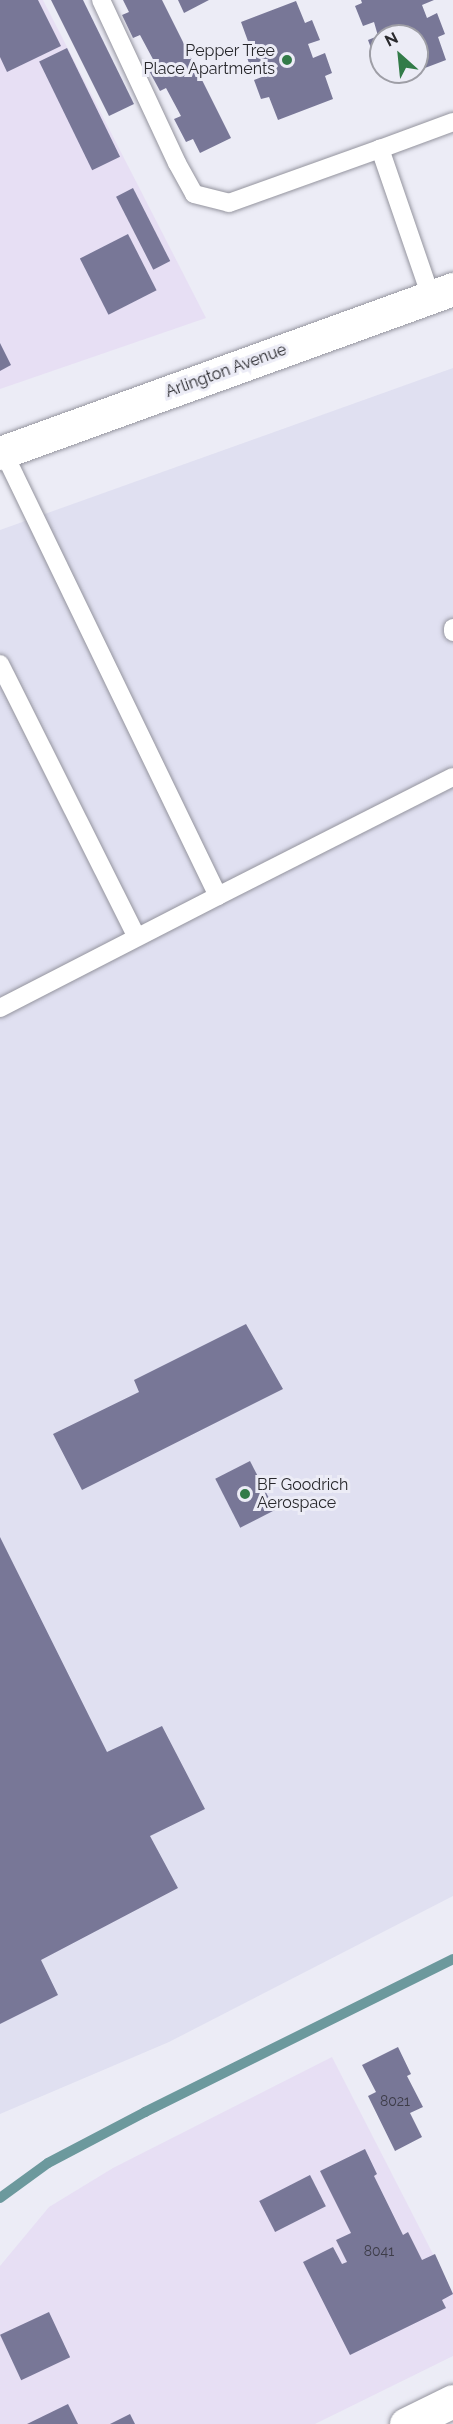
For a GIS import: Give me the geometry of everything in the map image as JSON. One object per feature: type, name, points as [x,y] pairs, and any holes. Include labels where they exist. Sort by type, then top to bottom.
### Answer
[{"type":"main road","name":"Arlington Avenue","points":[[2,453],[442,293]]},
{"type":"main road","points":[[406,2424],[453,2401]]},
{"type":"lane","points":[[101,0],[177,163],[194,194],[229,203],[453,122]]},
{"type":"lane","points":[[380,149],[442,293]]},
{"type":"lane","points":[[2,453],[218,896]]},
{"type":"lane","points":[[0,664],[137,937]]},
{"type":"lane","points":[[0,1008],[453,777]]},
{"type":"shaded area","points":[[0,0],[43,0],[206,318],[0,389]]},
{"type":"shaded area","points":[[453,368],[453,1896],[169,2042],[0,2114],[0,530]]},
{"type":"shaded area","points":[[332,2057],[453,2293],[453,2356],[315,2424],[0,2424],[0,2266],[49,2207],[113,2168]]},
{"type":"building","points":[[0,0],[38,0],[61,46],[7,72],[0,57]]},
{"type":"building","name":"Pepper Tree Place Apartments","points":[[51,0],[83,0],[134,104],[109,116]]},
{"type":"building","name":"Pepper Tree Place Apartments","points":[[123,0],[162,0],[231,138],[200,153],[193,139],[186,142],[174,119],[181,116],[166,88],[160,91],[147,67],[155,63],[140,35],[133,38],[122,15],[129,12]]},
{"type":"building","name":"Pepper Tree Place Apartments","points":[[178,0],[209,0],[184,13]]},
{"type":"building","points":[[361,0],[434,0],[422,5],[427,18],[437,13],[445,34],[438,37],[446,60],[429,66],[429,24],[375,24],[374,22],[363,26],[355,6],[362,3]]},
{"type":"building","name":"Pepper Tree Place Apartments","points":[[296,1],[305,23],[312,20],[320,40],[308,44],[313,58],[325,53],[332,73],[325,76],[333,99],[278,120],[269,97],[261,99],[254,80],[267,75],[261,61],[250,66],[243,46],[249,44],[241,22]]},
{"type":"building","points":[[67,48],[120,157],[92,170],[39,62]]},
{"type":"building","points":[[133,188],[170,261],[153,270],[116,197]]},
{"type":"building","points":[[128,234],[157,290],[108,315],[80,259]]},
{"type":"building","points":[[0,343],[11,365],[0,371]]},
{"type":"building","points":[[246,1324],[283,1389],[82,1490],[53,1434],[139,1392],[134,1380]]},
{"type":"building","name":"BF Goodrich Aerospace","points":[[250,1461],[275,1510],[240,1528],[215,1479]]},
{"type":"building","points":[[0,1537],[107,1752],[162,1726],[205,1809],[150,1836],[178,1888],[41,1960],[58,1995],[0,2024]]},
{"type":"building","points":[[398,2047],[411,2074],[407,2076],[423,2107],[410,2113],[422,2137],[395,2151],[368,2096],[376,2092],[362,2065]]},
{"type":"building","points":[[365,2149],[377,2174],[374,2176],[403,2235],[408,2232],[422,2260],[435,2254],[453,2294],[442,2300],[446,2308],[350,2355],[303,2262],[333,2247],[342,2264],[347,2262],[336,2240],[351,2233],[320,2171]]},
{"type":"building","points":[[310,2175],[326,2206],[275,2232],[259,2201]]},
{"type":"building","points":[[49,2312],[70,2357],[21,2380],[0,2335]]},
{"type":"building","points":[[68,2404],[78,2424],[27,2424]]},
{"type":"building","points":[[130,2414],[135,2424],[110,2424]]},
{"type":"waterway","points":[[0,2198],[48,2163],[145,2112],[453,1959]]},
{"type":"place","name":"Pepper Tree Place Apartments","points":[[287,60]]},
{"type":"place","name":"BF Goodrich Aerospace","points":[[245,1494]]}]
